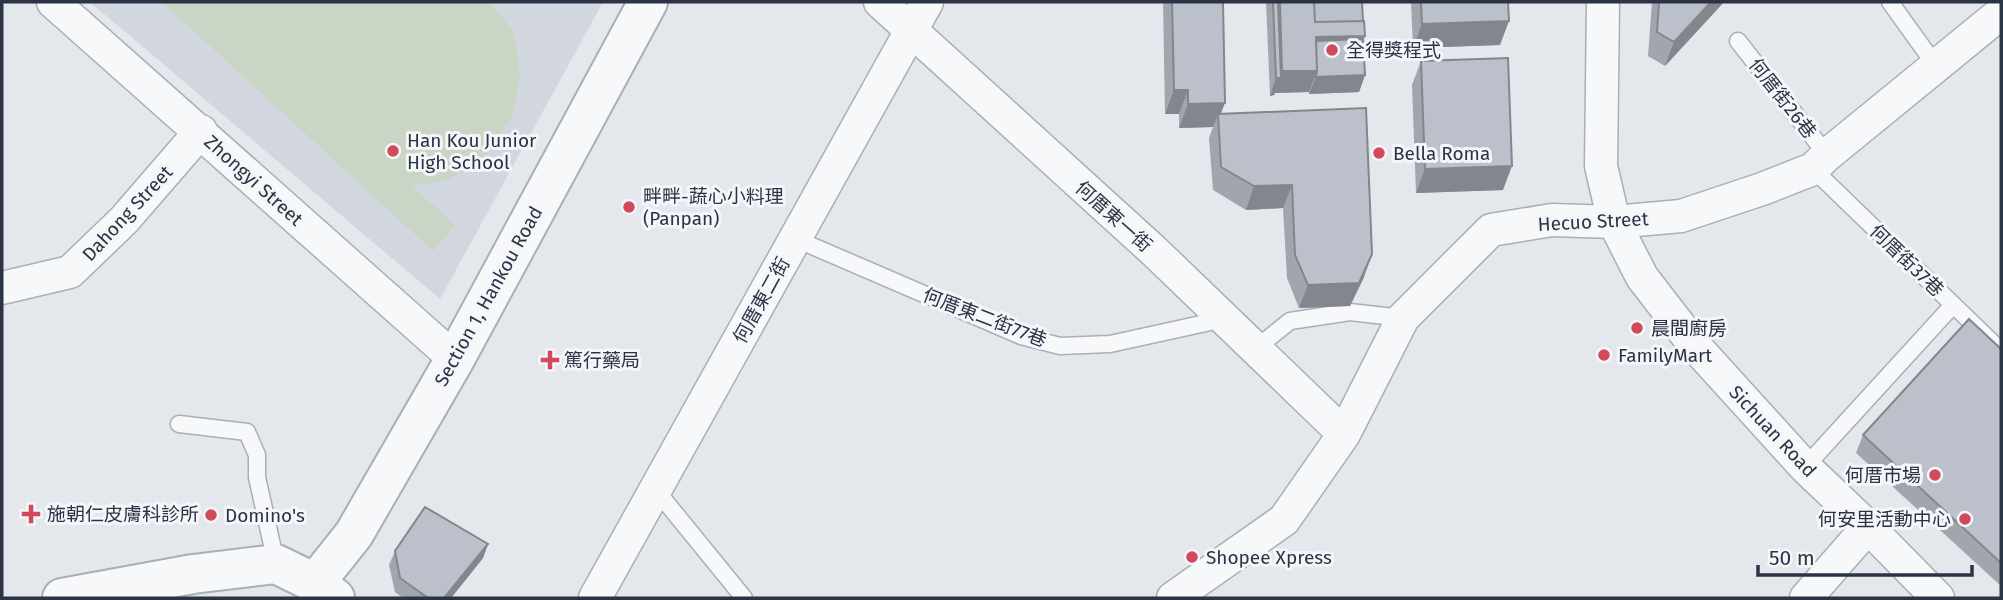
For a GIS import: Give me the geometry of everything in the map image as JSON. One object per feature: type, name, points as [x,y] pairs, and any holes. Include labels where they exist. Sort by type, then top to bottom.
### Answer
[{"type":"street","name":"Zhongyi Street","points":[[53,2],[455,359]]},
{"type":"street","name":"Section 1, Hankou Road","points":[[319,591],[455,359],[648,2]]},
{"type":"street","name":"何厝東一街","points":[[880,2],[1154,251],[1344,435]]},
{"type":"street","name":"何厝東二街","points":[[595,598],[927,2]]},
{"type":"street","name":"Sichuan Road","points":[[1603,2],[1601,166],[1614,222],[1642,277],[1696,347],[1805,467],[1938,598]]},
{"type":"street","name":"Hecuo Street","points":[[1173,598],[1284,520],[1344,435],[1403,318],[1491,230],[1552,220],[1614,222],[1681,216],[1762,189],[1820,162],[2001,13]]},
{"type":"street","name":"Dahong Street","points":[[2,288],[70,272],[124,220],[201,131]]},
{"type":"street","points":[[1806,598],[1868,527]]},
{"type":"street","points":[[62,598],[193,574],[276,564],[319,591]]},
{"type":"lane","points":[[1890,2],[1936,66]]},
{"type":"lane","name":"何厝街26巷","points":[[1738,41],[1820,162]]},
{"type":"lane","name":"何厝街37巷","points":[[1820,162],[1953,305],[2001,351]]},
{"type":"lane","name":"何厝東二街77巷","points":[[796,239],[1021,336],[1060,346],[1110,344],[1224,319]]},
{"type":"lane","points":[[1805,467],[1953,305]]},
{"type":"lane","points":[[1255,349],[1290,321],[1350,312],[1403,318]]},
{"type":"lane","points":[[179,424],[247,432],[257,455],[257,478],[276,564]]},
{"type":"lane","points":[[656,490],[744,598]]},
{"type":"shaded area","name":"Han Kou Junior High School","points":[[90,2],[603,2],[440,299]]},
{"type":"green space","name":"Han Kou Junior High School","points":[[162,2],[490,2],[512,30],[516,43],[520,74],[513,114],[486,155],[448,180],[412,186],[455,225],[433,251]]},
{"type":"building","points":[[1172,2],[1223,2],[1225,103],[1188,104],[1188,90],[1174,90]]},
{"type":"building","points":[[1273,2],[1278,2],[1281,78],[1276,78]]},
{"type":"building","points":[[1280,2],[1314,2],[1315,22],[1364,21],[1365,36],[1316,37],[1317,71],[1282,71]]},
{"type":"building","points":[[1314,2],[1362,2],[1363,21],[1315,22]]},
{"type":"building","points":[[1421,2],[1508,2],[1509,21],[1422,24]]},
{"type":"building","points":[[1659,2],[1711,2],[1674,42],[1657,32]]},
{"type":"building","points":[[1363,39],[1365,75],[1316,77],[1316,41]]},
{"type":"building","points":[[1508,58],[1512,166],[1425,169],[1421,61]]},
{"type":"building","points":[[1366,108],[1372,254],[1359,283],[1308,285],[1295,255],[1292,185],[1254,186],[1221,167],[1218,114]]},
{"type":"building","name":"何安里活動中心","points":[[1969,319],[2001,349],[2001,563],[1863,435]]},
{"type":"building","points":[[425,507],[488,544],[444,598],[428,598],[400,578],[395,551]]},
{"type":"place","name":"全得獎程式","points":[[1332,50]]},
{"type":"place","name":"Han Kou Junior High School","points":[[393,151]]},
{"type":"place","name":"Bella Roma","points":[[1379,153]]},
{"type":"place","name":"畔畔-蔬心小料理 (Panpan)","points":[[629,207]]},
{"type":"place","name":"晨間廚房","points":[[1637,328]]},
{"type":"place","name":"FamilyMart","points":[[1604,355]]},
{"type":"place","name":"篤行藥局","points":[[550,360]]},
{"type":"place","name":"何厝市場","points":[[1935,475]]},
{"type":"place","name":"施朝仁皮膚科診所","points":[[31,514]]},
{"type":"place","name":"Domino's","points":[[211,515]]},
{"type":"place","name":"何安里活動中心","points":[[1965,519]]},
{"type":"place","name":"Shopee Xpress","points":[[1192,557]]}]
